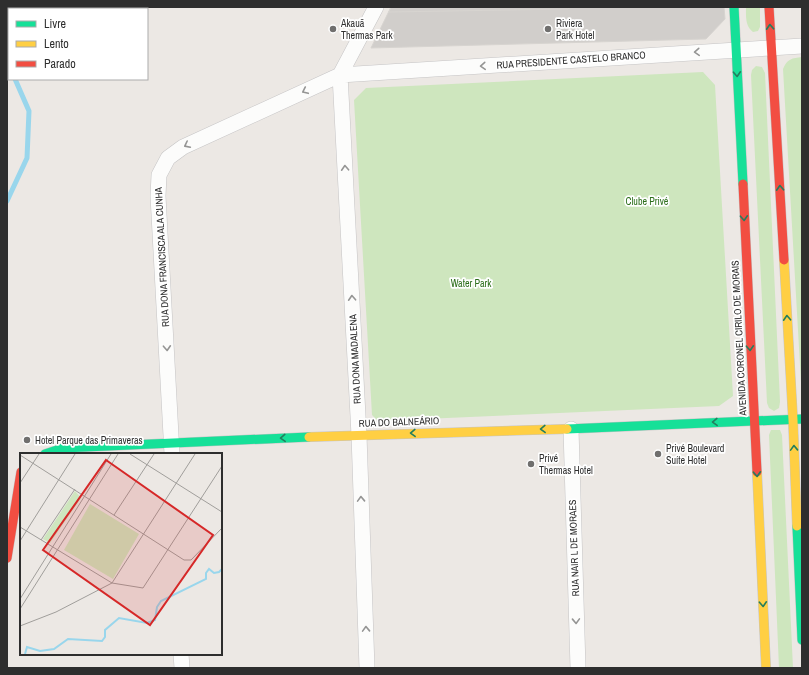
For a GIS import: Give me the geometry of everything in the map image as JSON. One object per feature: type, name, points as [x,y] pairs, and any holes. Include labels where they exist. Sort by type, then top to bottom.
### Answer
[{"type":"main road","name":"AVENIDA CORONEL CIRILO DE MORAIS","points":[[734,7],[766,668]]},
{"type":"main road","points":[[769,7],[798,420],[802,640]]},
{"type":"main road","name":"RUA DO BALNEÁRIO","points":[[48,453],[63,448],[172,448],[359,435],[798,420]]},
{"type":"main road","points":[[7,558],[16,493],[20,476]]},
{"type":"street","points":[[340,75],[376,7]]},
{"type":"street","name":"RUA PRESIDENTE CASTELO BRANCO","points":[[340,75],[802,46]]},
{"type":"street","name":"RUA DONA MADALENA","points":[[340,75],[359,435],[367,668]]},
{"type":"street","name":"RUA DONA FRANCISCA ALA CUNHA","points":[[172,448],[158,175],[168,158],[183,147],[340,75]]},
{"type":"street","name":"RUA NAIR L DE MORAES","points":[[571,428],[578,668]]},
{"type":"street","points":[[181,655],[182,668]]},
{"type":"green space","points":[[746,7],[760,7],[760,27],[758,31],[753,32],[750,30],[746,21]]},
{"type":"green space","points":[[802,57],[802,400],[783,69],[786,63],[790,60]]},
{"type":"green space","points":[[756,66],[762,67],[765,73],[780,402],[779,408],[774,411],[769,408],[767,403],[751,75],[752,70]]},
{"type":"green space","points":[[703,72],[715,85],[733,396],[719,406],[378,421],[372,415],[354,100],[366,88]]},
{"type":"green space","points":[[771,430],[780,430],[782,435],[793,668],[779,668],[769,435]]},
{"type":"building","name":"Riviera Park Hotel","points":[[391,7],[724,7],[725,19],[706,39],[371,48]]},
{"type":"building","name":"Riviera Park Hotel","points":[[391,7],[571,7],[568,9],[389,12]]},
{"type":"waterway","points":[[7,201],[27,158],[29,111],[15,80]]},
{"type":"traffic: fast","points":[[734,7],[743,184]]},
{"type":"traffic: fast","points":[[567,429],[802,419]]},
{"type":"traffic: fast","points":[[48,453],[63,448],[309,437]]},
{"type":"traffic: fast","points":[[797,526],[802,640]]},
{"type":"traffic: slow","points":[[784,260],[797,526]]},
{"type":"traffic: slow","points":[[309,437],[567,429]]},
{"type":"traffic: slow","points":[[757,472],[766,668]]},
{"type":"traffic: jam","points":[[769,7],[784,260]]},
{"type":"traffic: jam","points":[[743,184],[757,472]]},
{"type":"traffic: jam","points":[[7,558],[20,478]]},
{"type":"place","name":"Akauã Thermas Park","points":[[333,29]]},
{"type":"place","name":"Riviera Park Hotel","points":[[548,29]]},
{"type":"place","name":"Hotel Parque das Primaveras","points":[[27,440]]},
{"type":"place","name":"Privé Boulevard Suíte Hotel","points":[[658,454]]},
{"type":"place","name":"Privé Thermas Hotel","points":[[531,464]]},
{"type":"park label","name":"Clube Privé","points":[[647,201]]},
{"type":"park label","name":"Water Park","points":[[471,283]]}]
